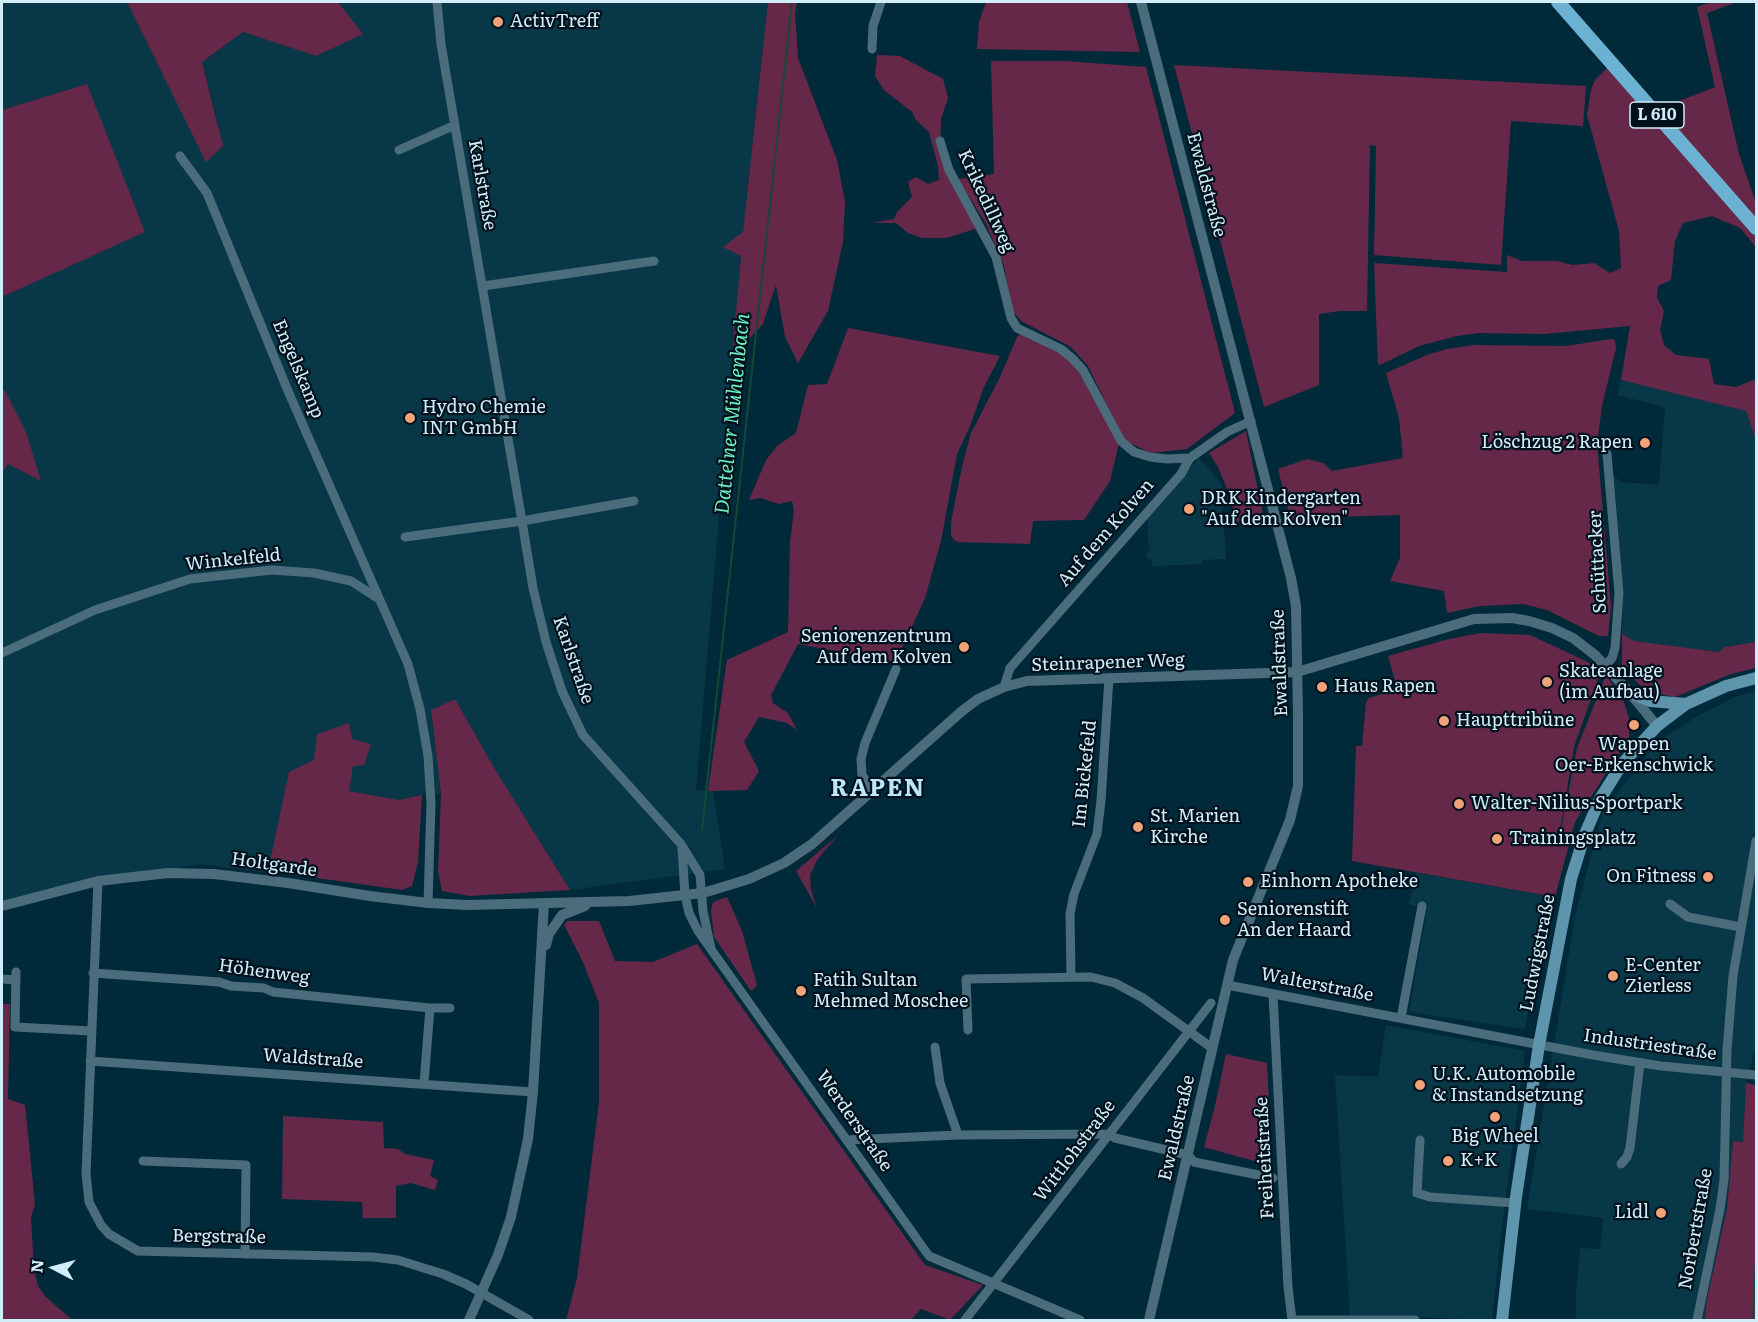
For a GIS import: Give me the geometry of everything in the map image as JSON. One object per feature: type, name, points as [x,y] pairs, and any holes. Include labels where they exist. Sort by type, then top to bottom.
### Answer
[{"type":"main road","name":"L 610","points":[[1558,2],[1756,228]]},
{"type":"main road","name":"Ludwigstraße","points":[[1502,1320],[1515,1203],[1539,1045],[1571,879],[1585,834],[1600,799],[1622,764],[1657,726],[1686,704],[1726,686],[1756,678]]},
{"type":"main road","points":[[1630,693],[1650,701],[1686,704]]},
{"type":"street","name":"Karlstraße","points":[[437,2],[441,44],[522,521],[546,642],[562,691],[583,735],[681,844],[700,875],[703,893]]},
{"type":"street","points":[[872,49],[873,27],[881,2]]},
{"type":"street","name":"Ewaldstraße","points":[[1141,2],[1294,590],[1298,774],[1290,820],[1233,960],[1149,1320]]},
{"type":"street","name":"Karlstraße","points":[[399,150],[455,124]]},
{"type":"street","name":"Krikedillweg","points":[[940,141],[950,170],[996,257],[1011,318],[1017,328],[1061,349],[1073,359],[1088,379],[1121,441],[1134,452],[1167,459],[1190,458]]},
{"type":"street","name":"Engelskamp","points":[[180,156],[207,193],[288,391],[380,599]]},
{"type":"street","points":[[483,286],[654,261]]},
{"type":"street","name":"Auf dem Kolven","points":[[1004,687],[1010,668],[1181,474],[1190,458],[1227,432],[1251,420]]},
{"type":"street","name":"Schüttacker","points":[[1605,666],[1612,658],[1615,648],[1619,593],[1607,454]]},
{"type":"street","points":[[405,537],[522,521],[634,501]]},
{"type":"street","name":"Winkelfeld","points":[[2,653],[95,610],[190,579],[272,570],[314,573],[351,581],[380,599]]},
{"type":"street","points":[[380,599],[408,664],[420,709],[428,756],[431,803],[428,903]]},
{"type":"street","name":"Steinrapener Weg","points":[[548,903],[703,893],[749,879],[784,863],[812,844],[872,789],[978,699],[1004,687],[1027,681],[1297,672],[1474,620],[1512,618],[1552,628],[1573,638],[1595,655],[1657,726]]},
{"type":"street","points":[[872,789],[862,775],[861,759],[865,743],[896,669]]},
{"type":"street","name":"Im Bickefeld","points":[[1071,976],[1070,914],[1074,894],[1097,834],[1109,678]]},
{"type":"street","name":"Norbertstraße","points":[[1697,1320],[1724,1180],[1733,976],[1756,841]]},
{"type":"street","points":[[681,844],[685,895]]},
{"type":"street","name":"Holtgarde","points":[[2,906],[98,881],[168,873],[214,874],[428,903],[494,905],[548,903]]},
{"type":"street","name":"Bergstraße","points":[[98,881],[86,1174],[89,1202],[101,1225],[109,1234],[138,1251],[373,1257],[398,1260],[443,1274],[529,1320]]},
{"type":"street","name":"Werderstraße","points":[[703,893],[703,911],[711,949]]},
{"type":"street","name":"Werderstraße","points":[[685,895],[689,912],[698,931],[929,1256],[1080,1320]]},
{"type":"street","points":[[549,934],[562,915],[603,901]]},
{"type":"street","points":[[542,958],[549,934],[548,903]]},
{"type":"street","points":[[469,1320],[498,1255],[520,1181],[528,1139],[548,903]]},
{"type":"street","points":[[1670,904],[1688,916],[1740,927]]},
{"type":"street","points":[[1401,1018],[1422,906]]},
{"type":"street","name":"Höhenweg","points":[[93,973],[219,982],[231,986],[264,988],[273,992],[430,1008],[450,1008]]},
{"type":"street","points":[[2,979],[16,976],[15,1028],[91,1030]]},
{"type":"street","points":[[968,1030],[966,979],[1091,976],[1115,983],[1143,998],[1212,1048]]},
{"type":"street","name":"Walterstraße","points":[[1227,985],[1539,1045]]},
{"type":"street","name":"Freiheitstraße","points":[[1273,994],[1288,1287],[1292,1320]]},
{"type":"street","name":"Wittlohstraße","points":[[965,1320],[1211,1003]]},
{"type":"street","points":[[424,1083],[430,1008]]},
{"type":"street","name":"Industriestraße","points":[[1539,1045],[1640,1063],[1756,1075]]},
{"type":"street","points":[[935,1047],[940,1083],[958,1135]]},
{"type":"street","name":"Waldstraße","points":[[90,1061],[533,1092]]},
{"type":"street","points":[[1621,1164],[1630,1148],[1640,1063]]},
{"type":"street","points":[[847,1140],[958,1135],[1109,1134],[1115,1138],[1188,1155],[1194,1162],[1273,1179]]},
{"type":"street","points":[[1420,1140],[1417,1193],[1430,1197],[1515,1203]]},
{"type":"street","points":[[143,1161],[246,1165],[245,1254]]},
{"type":"street","points":[[1292,1320],[1415,1320]]},
{"type":"shaded area","points":[[2,2],[127,2],[144,32],[219,127],[202,62],[243,32],[316,56],[362,34],[338,2],[768,2],[743,232],[696,790],[713,791],[725,869],[570,890],[493,766],[455,699],[431,710],[441,794],[399,800],[348,791],[353,765],[371,744],[352,739],[349,724],[314,760],[268,871],[358,883],[199,864],[2,901],[2,297],[144,232],[87,84],[2,110]]},
{"type":"shaded area","points":[[127,2],[338,2],[363,34],[316,56],[243,32],[202,62],[223,146],[206,162]]},
{"type":"shaded area","points":[[768,2],[797,2],[795,14],[798,58],[837,160],[845,202],[843,242],[828,311],[798,363],[785,337],[776,285],[763,324],[743,345],[733,345],[741,256],[723,247],[743,232]]},
{"type":"shaded area","points":[[986,2],[1127,2],[1140,52],[977,49],[979,22]]},
{"type":"shaded area","points":[[1712,2],[1737,2],[1707,13],[1739,154],[1756,203],[1756,247],[1740,228],[1712,216],[1683,223],[1675,241],[1671,280],[1658,286],[1657,298],[1664,311],[1660,330],[1664,345],[1676,355],[1709,359],[1714,384],[1736,387],[1756,379],[1756,440],[1746,411],[1621,380],[1630,326],[1545,334],[1479,333],[1457,336],[1419,346],[1378,364],[1374,263],[1507,272],[1507,255],[1522,261],[1557,261],[1572,265],[1594,263],[1610,273],[1621,268],[1619,231],[1587,115],[1591,90],[1595,80],[1608,67],[1659,109],[1715,87],[1697,7]]},
{"type":"shaded area","points":[[877,55],[900,56],[943,79],[948,98],[941,119],[940,153],[978,228],[947,238],[922,238],[908,233],[896,223],[872,223],[894,219],[897,212],[912,197],[908,182],[916,177],[928,184],[939,180],[938,166],[929,132],[916,120],[912,112],[884,90],[875,76]]},
{"type":"shaded area","points":[[991,61],[1066,61],[1146,67],[1235,413],[1187,449],[1151,453],[1124,440],[1088,366],[1071,347],[1021,321],[1012,310],[1004,265],[985,222],[958,179],[994,174]]},
{"type":"shaded area","points":[[1174,65],[1586,86],[1583,126],[1511,121],[1501,265],[1374,255],[1376,146],[1370,145],[1367,311],[1319,314],[1319,385],[1264,407]]},
{"type":"shaded area","points":[[87,84],[145,232],[2,297],[2,110]]},
{"type":"shaded area","points":[[848,328],[1000,356],[983,389],[971,424],[957,454],[941,541],[925,598],[896,662],[798,644],[771,695],[773,703],[788,713],[797,730],[787,723],[759,717],[744,742],[759,771],[747,790],[708,791],[727,660],[788,632],[790,542],[794,510],[792,501],[779,504],[760,498],[749,500],[766,460],[778,445],[796,433],[808,385],[827,384]]},
{"type":"shaded area","points":[[1020,334],[1062,354],[1076,364],[1119,443],[1110,481],[1084,520],[1033,521],[1030,544],[958,542],[951,535],[951,522],[971,433]]},
{"type":"shaded area","points":[[1615,340],[1616,348],[1602,406],[1597,443],[1611,606],[1608,636],[1599,636],[1547,610],[1523,604],[1480,606],[1447,613],[1444,591],[1390,581],[1400,558],[1400,515],[1328,517],[1292,526],[1278,469],[1307,459],[1323,463],[1332,471],[1403,458],[1399,418],[1386,373],[1427,355],[1473,345],[1566,346]]},
{"type":"shaded area","points":[[1621,380],[1746,411],[1756,440],[1756,642],[1725,647],[1719,652],[1634,641],[1622,634],[1623,593],[1616,501],[1611,470],[1621,482],[1659,485],[1665,407],[1617,395]]},
{"type":"shaded area","points":[[2,390],[5,391],[26,432],[41,481],[8,464],[2,473]]},
{"type":"shaded area","points":[[1246,431],[1264,520],[1236,522],[1230,496],[1218,467],[1209,453]]},
{"type":"shaded area","name":"DRK Kindergarten \"Auf dem Kolven\"","points":[[1199,458],[1221,483],[1226,559],[1202,560],[1202,564],[1152,566],[1151,559],[1147,559],[1147,552],[1151,551],[1148,541],[1148,515]]},
{"type":"shaded area","name":"Walter-Nilius-Sportpark","points":[[1480,633],[1530,635],[1588,662],[1600,673],[1574,747],[1556,855],[1577,748],[1606,675],[1624,702],[1629,718],[1629,737],[1575,822],[1555,897],[1352,861],[1356,746],[1362,746],[1366,702],[1369,698],[1392,691],[1396,684],[1388,656]]},
{"type":"shaded area","points":[[1622,634],[1634,641],[1719,652],[1725,647],[1756,642],[1756,668],[1731,674],[1675,697],[1654,693],[1641,686],[1622,668]]},
{"type":"shaded area","points":[[1756,691],[1756,1044],[1746,1083],[1743,1142],[1733,1141],[1727,1209],[1707,1299],[1705,1320],[1576,1320],[1580,1248],[1600,1249],[1603,1218],[1527,1209],[1575,917],[1602,814],[1656,743],[1696,717],[1737,696]]},
{"type":"shaded area","points":[[455,699],[493,766],[570,890],[470,896],[442,891],[438,871],[441,794],[431,710]]},
{"type":"shaded area","points":[[349,723],[352,739],[371,744],[364,765],[353,766],[349,791],[399,800],[422,795],[418,862],[412,886],[402,890],[268,871],[289,772],[314,760],[317,734]]},
{"type":"shaded area","points":[[837,836],[817,860],[810,875],[811,890],[817,908],[796,871]]},
{"type":"shaded area","points":[[1416,873],[1549,896],[1525,1029],[1409,1012],[1427,909],[1409,904]]},
{"type":"shaded area","points":[[727,897],[742,931],[757,985],[751,991],[714,937],[711,911],[713,902]]},
{"type":"shaded area","points":[[567,921],[599,921],[615,961],[653,962],[697,944],[925,1265],[983,1285],[950,1320],[921,1309],[911,1320],[566,1320],[577,1278],[599,1102],[599,1003],[583,962],[564,925]]},
{"type":"shaded area","points":[[2,1004],[10,1004],[8,1099],[25,1105],[35,1204],[31,1218],[34,1269],[38,1286],[45,1296],[72,1320],[2,1320]]},
{"type":"shaded area","points":[[1386,1025],[1525,1051],[1492,1320],[1350,1315],[1335,1075],[1378,1077]]},
{"type":"shaded area","points":[[1226,1054],[1267,1063],[1272,1166],[1204,1147]]},
{"type":"shaded area","points":[[1746,1083],[1756,1085],[1756,1320],[1705,1320],[1707,1299],[1727,1209],[1733,1141],[1743,1142]]},
{"type":"shaded area","points":[[283,1116],[383,1122],[384,1148],[398,1149],[405,1154],[434,1160],[430,1176],[438,1180],[435,1190],[411,1183],[396,1186],[396,1218],[363,1218],[362,1202],[282,1199]]},
{"type":"waterway","name":"Dattelner Mühlenbach","points":[[702,830],[792,2]]},
{"type":"waterway","points":[[1753,1320],[1756,1260]]},
{"type":"place","name":"ActivTreff","points":[[498,22]]},
{"type":"place","name":"Hydro Chemie INT GmbH","points":[[410,418]]},
{"type":"place","name":"Löschzug 2 Rapen","points":[[1645,443]]},
{"type":"place","name":"DRK Kindergarten \"Auf dem Kolven\"","points":[[1189,509]]},
{"type":"place","name":"Seniorenzentrum Auf dem Kolven","points":[[964,647]]},
{"type":"place","name":"Skateanlage (im Aufbau)","points":[[1547,682]]},
{"type":"place","name":"Haus Rapen","points":[[1322,687]]},
{"type":"place","name":"Haupttribüne","points":[[1444,721]]},
{"type":"place","name":"Wappen Oer-Erkenschwick","points":[[1634,725]]},
{"type":"place","name":"Walter-Nilius-Sportpark","points":[[1459,804]]},
{"type":"place","name":"St. Marien Kirche","points":[[1138,827]]},
{"type":"place","name":"Trainingsplatz","points":[[1497,839]]},
{"type":"place","name":"On Fitness","points":[[1708,877]]},
{"type":"place","name":"Einhorn Apotheke","points":[[1248,882]]},
{"type":"place","name":"Seniorenstift An der Haard","points":[[1225,920]]},
{"type":"place","name":"E-Center Zierless","points":[[1613,976]]},
{"type":"place","name":"Fatih Sultan Mehmed Moschee","points":[[801,991]]},
{"type":"place","name":"U.K. Automobile & Instandsetzung","points":[[1420,1085]]},
{"type":"place","name":"Big Wheel","points":[[1495,1117]]},
{"type":"place","name":"K+K","points":[[1448,1161]]},
{"type":"place","name":"Lidl","points":[[1661,1213]]},
{"type":"district","name":"RAPEN","points":[[878,789]]}]
